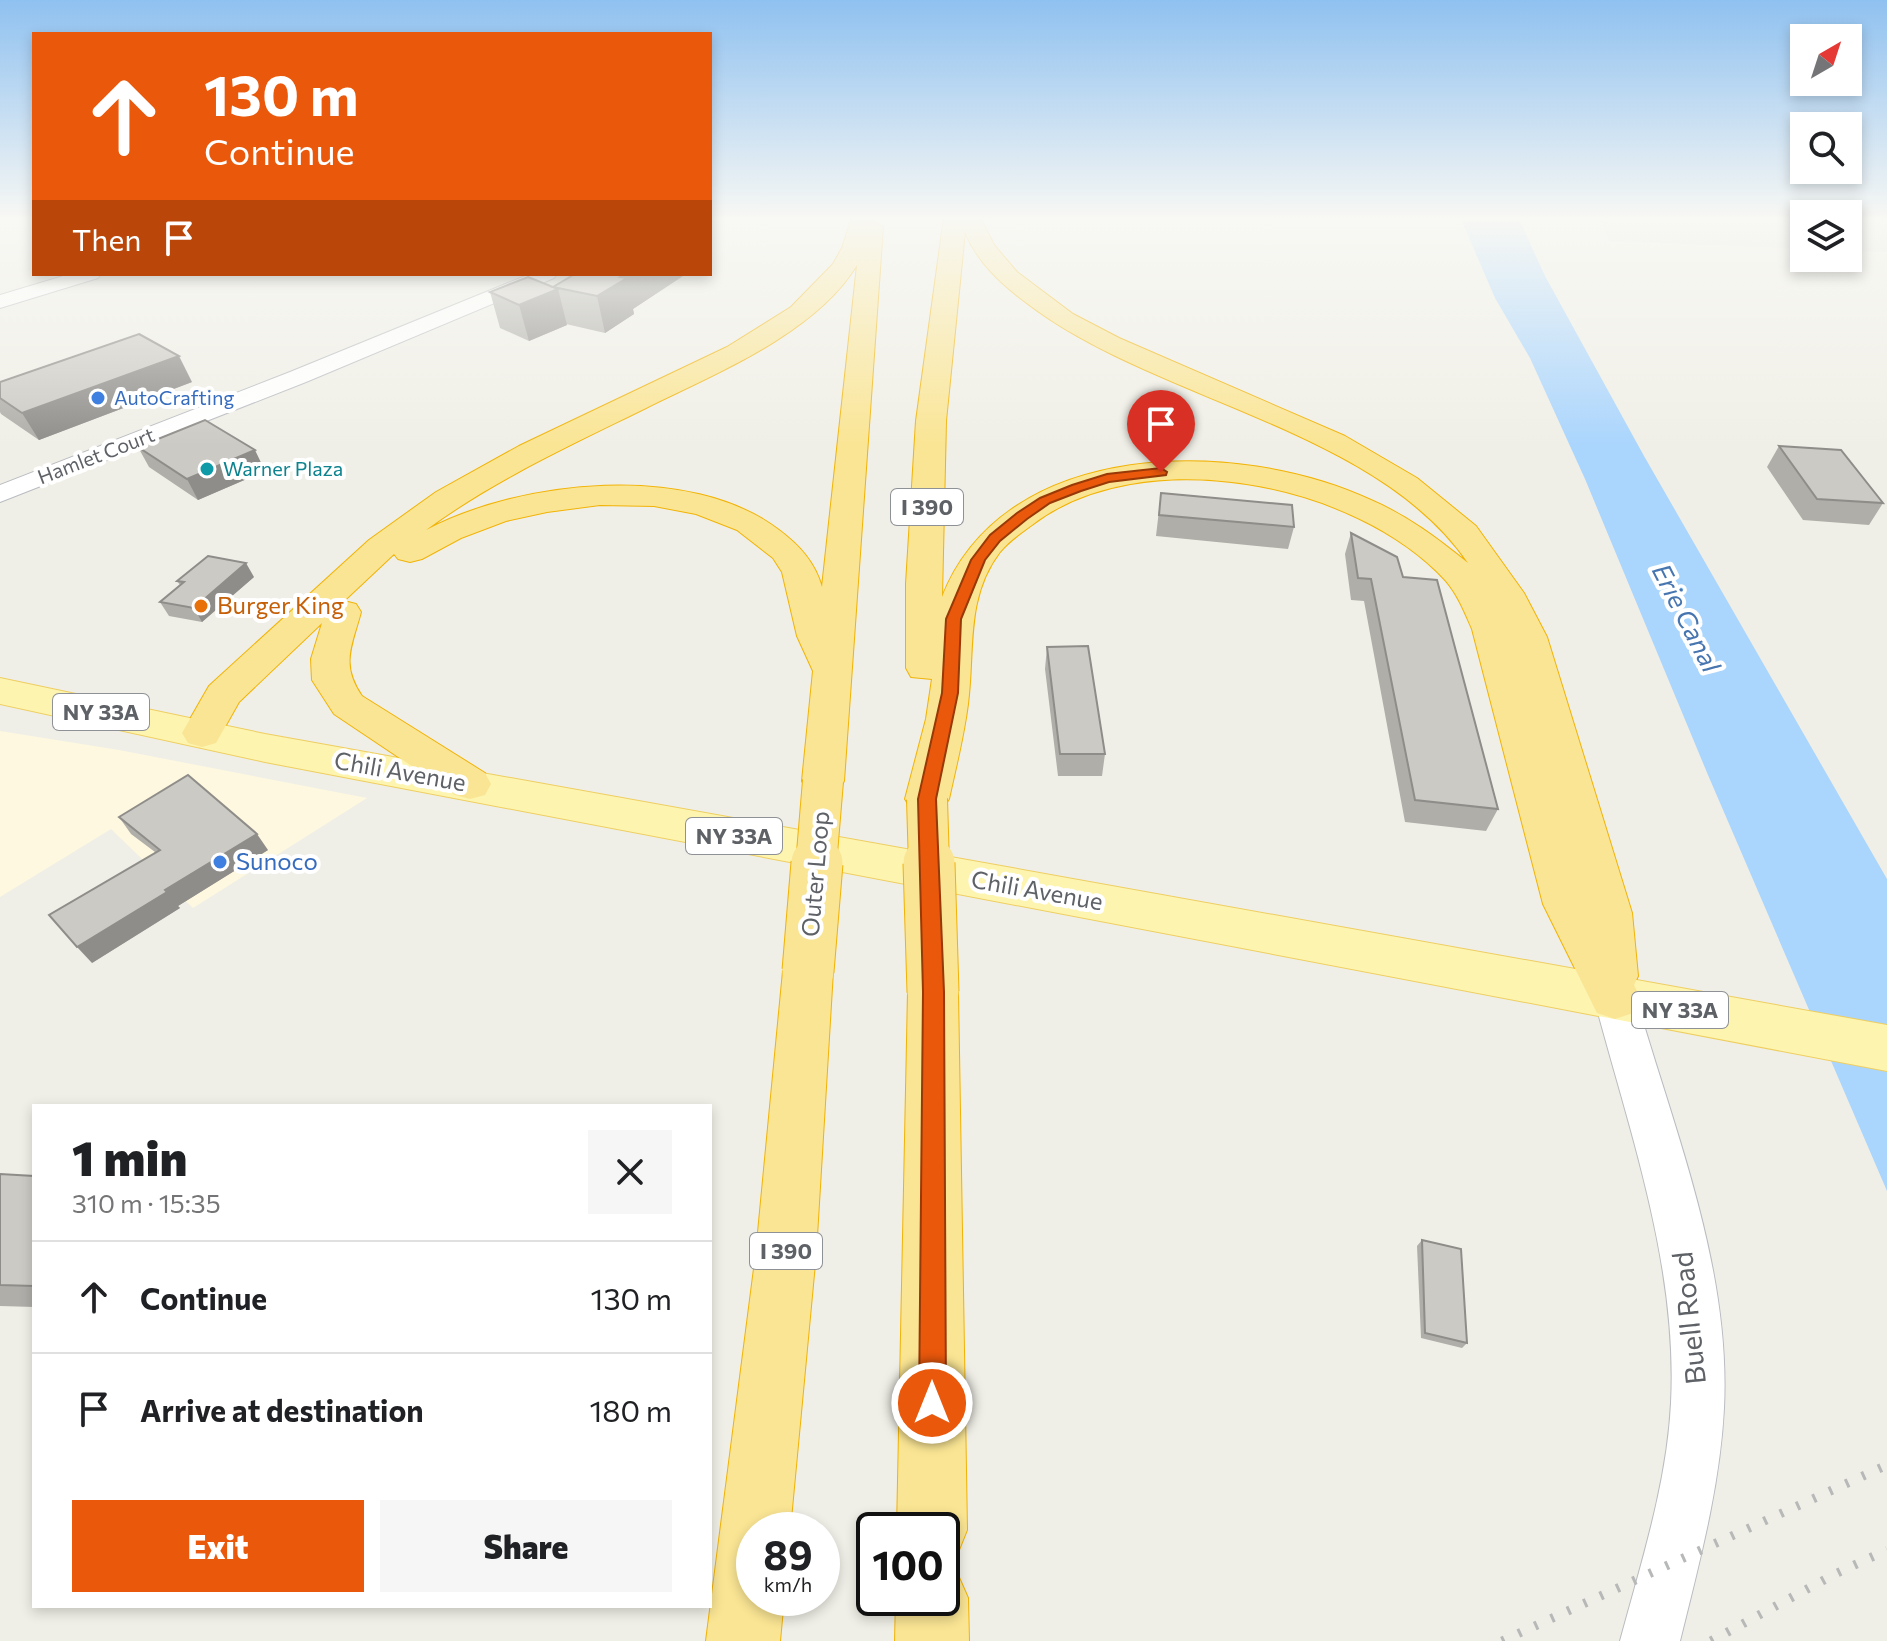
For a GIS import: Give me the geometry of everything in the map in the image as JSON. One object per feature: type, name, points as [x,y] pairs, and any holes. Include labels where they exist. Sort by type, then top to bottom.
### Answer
[{"type":"highway","points":[[202,733],[223,695],[381,547],[447,499],[530,453],[737,353],[800,312],[818,294]]},
{"type":"highway","name":"Outer Loop","points":[[757,1512],[786,1253],[823,781],[866,294]]},
{"type":"highway","name":"I 390","points":[[932,1512],[933,992],[924,584],[931,421],[946,294]]},
{"type":"highway","points":[[1030,294],[1064,319],[1110,344],[1334,442],[1406,485],[1464,533],[1506,593],[1528,637],[1608,913],[1615,998]]},
{"type":"highway","points":[[927,799],[950,693],[954,619],[978,560],[995,538],[1045,501],[1107,478],[1178,471],[1238,475],[1295,484],[1359,506],[1422,541],[1457,572],[1478,600],[1491,629],[1567,904],[1615,998]]},
{"type":"highway","points":[[202,733],[254,698],[392,563],[422,544],[476,519],[563,498],[601,495],[684,502],[711,508],[765,535],[786,552],[808,590],[815,634],[834,674]]},
{"type":"highway","points":[[343,612],[330,659],[331,680],[348,705],[470,784]]},
{"type":"highway","points":[[743,1641],[746,1616]]},
{"type":"highway","points":[[932,1616],[932,1641]]},
{"type":"main road","name":"Chili Avenue","points":[[0,691],[265,748],[1887,1048]]},
{"type":"street","points":[[0,302],[27,294]]},
{"type":"street","name":"Hamlet Court","points":[[0,494],[500,294]]},
{"type":"street","name":"Buell Road","points":[[1615,998],[1681,1236],[1690,1283],[1699,1374],[1696,1422],[1687,1479],[1650,1641]]},
{"type":"shaded area","points":[[0,731],[119,750],[367,798],[193,908],[111,829],[0,897]]},
{"type":"water","name":"Erie Canal","points":[[1493,294],[1555,294],[1644,456],[1887,879],[1887,1191],[1585,479],[1530,358]]},
{"type":"building","points":[[494,294],[547,294],[519,305]]},
{"type":"building","points":[[139,334],[179,356],[22,413],[0,398],[0,382]]},
{"type":"building","points":[[205,420],[255,450],[187,479],[138,447]]},
{"type":"building","points":[[1779,446],[1841,450],[1883,503],[1817,499]]},
{"type":"building","points":[[1161,493],[1292,505],[1294,527],[1159,515]]},
{"type":"building","points":[[1351,533],[1397,557],[1403,577],[1437,580],[1498,809],[1415,800],[1371,579],[1358,578]]},
{"type":"building","points":[[208,556],[246,563],[194,608],[160,602],[184,582],[177,581]]},
{"type":"building","points":[[1088,646],[1105,754],[1060,754],[1047,647]]},
{"type":"building","points":[[188,775],[257,834],[77,947],[49,915],[160,850],[119,817]]},
{"type":"building","points":[[0,1174],[32,1176],[32,1286],[0,1285]]},
{"type":"building","points":[[1422,1240],[1461,1249],[1467,1343],[1425,1333]]},
{"type":"railway","points":[[1502,1641],[1887,1465]]},
{"type":"railway","points":[[1711,1641],[1835,1574],[1887,1550]]},
{"type":"place","name":"AutoCrafting","points":[[98,398]]},
{"type":"place","name":"Warner Plaza","points":[[207,469]]},
{"type":"place","name":"Burger King","points":[[201,606]]},
{"type":"place","name":"Sunoco","points":[[220,862]]},
{"type":"route","points":[[932,1403],[933,992],[927,799],[950,693],[954,619],[978,560],[995,538],[1022,516],[1045,501],[1107,478],[1161,472]]}]
